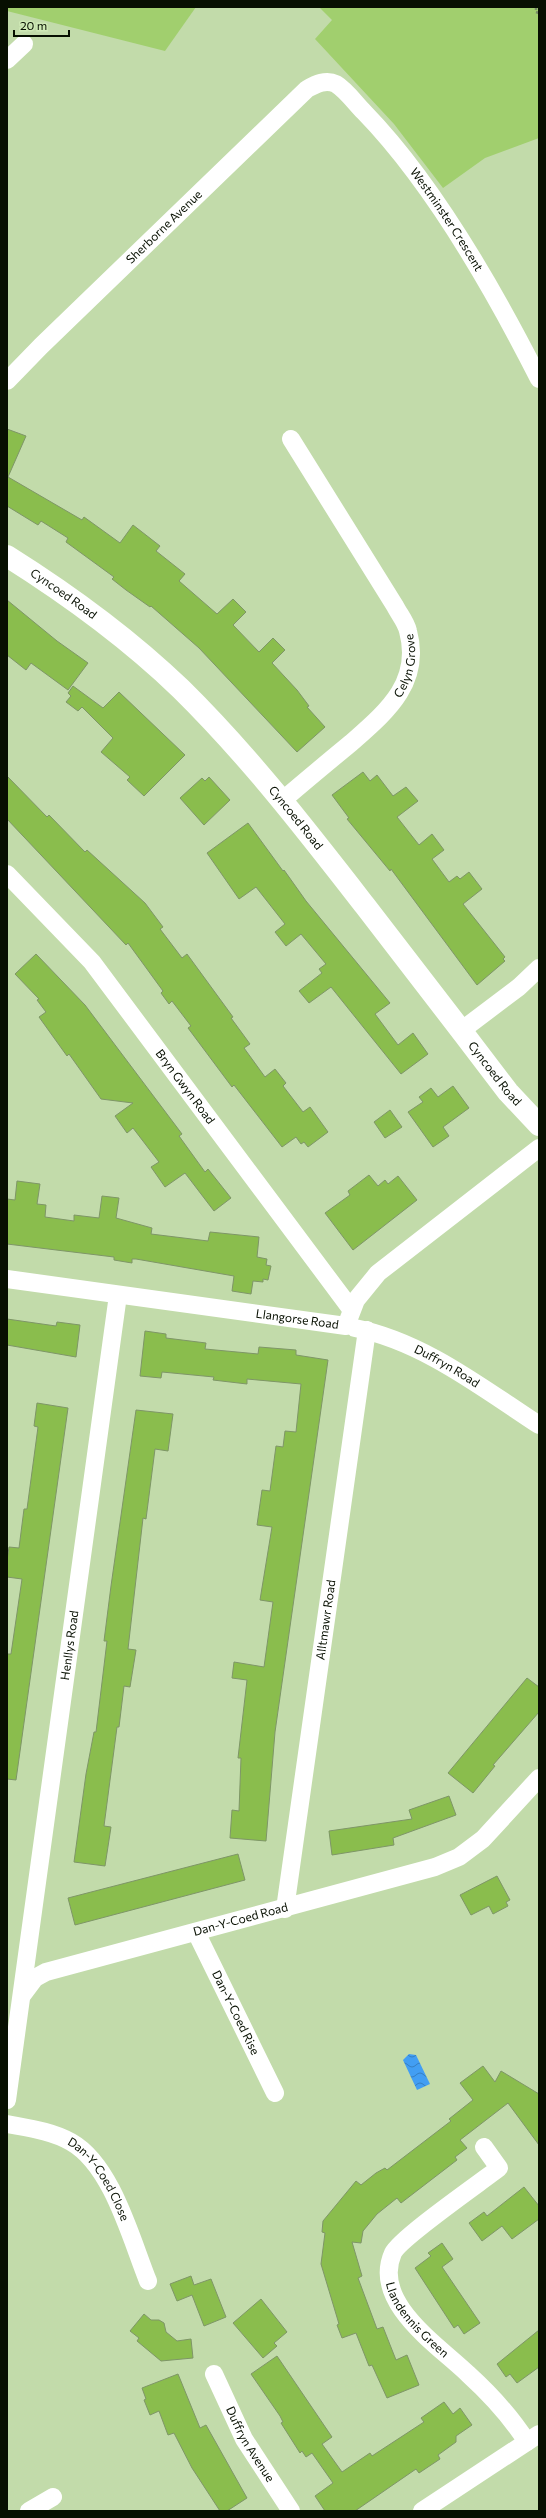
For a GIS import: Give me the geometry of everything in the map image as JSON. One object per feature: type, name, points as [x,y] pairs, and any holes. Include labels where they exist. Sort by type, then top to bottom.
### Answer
[{"type":"street","points":[[7,60],[24,44]]},
{"type":"street","name":"Westminster Crescent","points":[[328,82],[336,84],[371,120],[418,178],[462,243],[539,378]]},
{"type":"street","name":"Sherborne Avenue","points":[[7,381],[40,346],[307,89],[317,83],[328,82]]},
{"type":"street","name":"Celyn Grove","points":[[283,800],[383,715],[399,696],[409,672],[411,650],[408,630],[395,606],[291,439]]},
{"type":"street","name":"Cyncoed Road","points":[[7,556],[76,602],[147,658],[210,719],[283,800],[462,1030],[508,1092],[539,1125]]},
{"type":"street","name":"Bryn Gwyn Road","points":[[7,874],[92,962],[348,1318]]},
{"type":"street","points":[[462,1030],[519,987],[539,968]]},
{"type":"street","name":"Llangorse Road","points":[[7,1279],[118,1295],[348,1318],[378,1273],[539,1148]]},
{"type":"street","name":"Henllys Road","points":[[22,1995],[118,1295]]},
{"type":"street","name":"Duffryn Road","points":[[348,1318],[367,1330],[396,1340],[440,1362],[539,1425]]},
{"type":"street","name":"Alltmawr Road","points":[[285,1909],[367,1330]]},
{"type":"street","name":"Dan-Y-Coed Road","points":[[22,1995],[36,1978],[46,1972],[285,1909],[435,1867],[459,1857],[483,1839],[539,1778]]},
{"type":"street","name":"Dan-Y-Coed Rise","points":[[196,1932],[275,2093]]},
{"type":"street","points":[[7,2100],[22,1995]]},
{"type":"street","name":"Dan-Y-Coed Close","points":[[7,2124],[56,2135],[85,2150],[95,2162],[109,2184],[148,2281]]},
{"type":"street","name":"Llandennis Green","points":[[484,2147],[499,2168],[408,2238],[394,2252],[389,2271],[392,2290],[414,2326],[468,2374],[533,2438]]},
{"type":"street","name":"Duffryn Avenue","points":[[214,2374],[244,2439],[291,2511]]},
{"type":"street","points":[[422,2511],[533,2438]]},
{"type":"street","points":[[29,2511],[53,2497]]},
{"type":"path","points":[[536,7],[536,12],[539,13]]},
{"type":"green space","points":[[7,7],[196,7],[165,51],[7,11]]},
{"type":"green space","points":[[319,7],[539,7],[539,138],[485,158],[443,188],[394,124],[315,39],[332,20]]},
{"type":"water","points":[[409,2054],[416,2055],[430,2084],[417,2090],[403,2060]]},
{"type":"building","points":[[7,429],[26,436],[8,477],[82,520],[84,517],[120,543],[133,525],[160,546],[156,551],[185,574],[179,581],[217,614],[233,599],[246,612],[233,625],[259,652],[273,638],[285,650],[272,663],[297,690],[309,706],[307,707],[325,727],[297,752],[199,648],[151,606],[150,607],[126,590],[112,579],[114,577],[66,542],[68,538],[41,521],[38,525],[7,506]]},
{"type":"building","points":[[7,600],[57,641],[88,663],[68,690],[31,663],[26,670],[7,655]]},
{"type":"building","points":[[73,686],[103,708],[119,692],[185,755],[144,796],[127,780],[130,777],[101,752],[113,738],[82,707],[78,711],[66,702],[71,696],[68,693]]},
{"type":"building","points":[[363,772],[370,781],[377,775],[393,796],[406,787],[418,801],[397,817],[419,845],[432,834],[444,850],[432,859],[449,882],[457,876],[460,879],[469,872],[482,889],[463,904],[505,957],[503,959],[505,961],[477,985],[391,869],[390,871],[347,819],[349,818],[332,795]]},
{"type":"building","points":[[7,776],[47,817],[49,815],[85,852],[87,850],[145,903],[163,927],[160,929],[182,958],[187,954],[233,1017],[231,1018],[250,1044],[244,1048],[265,1077],[275,1069],[286,1083],[283,1086],[303,1112],[310,1107],[328,1132],[308,1147],[304,1142],[301,1144],[296,1137],[282,1147],[234,1085],[232,1087],[188,1028],[191,1026],[172,1001],[169,1004],[161,993],[163,991],[128,943],[126,945],[7,819]]},
{"type":"building","points":[[209,777],[230,800],[204,825],[180,798],[202,778],[205,781]]},
{"type":"building","points":[[248,823],[306,901],[390,1003],[375,1014],[398,1045],[413,1033],[428,1054],[401,1074],[331,987],[309,1003],[299,991],[322,973],[319,969],[326,964],[301,934],[286,946],[275,932],[285,924],[256,887],[239,899],[207,853]]},
{"type":"building","points":[[36,954],[85,1005],[182,1134],[179,1136],[205,1172],[208,1169],[231,1198],[214,1211],[185,1173],[165,1187],[151,1167],[159,1162],[133,1128],[127,1133],[115,1116],[133,1103],[101,1099],[69,1054],[67,1056],[39,1017],[46,1012],[37,1000],[39,999],[15,974]]},
{"type":"building","points":[[453,1086],[469,1108],[443,1127],[449,1136],[433,1147],[408,1112],[423,1102],[419,1097],[431,1088],[438,1097]]},
{"type":"building","points":[[390,1110],[402,1127],[385,1138],[374,1122]]},
{"type":"building","points":[[369,1175],[378,1186],[385,1180],[388,1184],[398,1176],[417,1200],[353,1250],[325,1213],[350,1195],[348,1191]]},
{"type":"building","points":[[17,1181],[40,1184],[37,1204],[46,1205],[45,1217],[74,1221],[74,1215],[99,1218],[102,1196],[119,1198],[116,1218],[152,1228],[151,1234],[208,1241],[210,1232],[259,1237],[257,1257],[267,1259],[266,1265],[271,1266],[268,1280],[263,1279],[263,1282],[253,1281],[251,1294],[232,1291],[234,1276],[136,1259],[132,1259],[132,1263],[114,1260],[114,1257],[7,1244],[7,1199],[15,1200]]},
{"type":"building","points":[[7,1319],[56,1326],[57,1322],[80,1325],[76,1357],[7,1345]]},
{"type":"building","points":[[145,1331],[166,1334],[166,1338],[206,1343],[205,1349],[258,1354],[259,1347],[296,1350],[296,1355],[328,1360],[275,1732],[266,1841],[230,1838],[232,1810],[239,1811],[241,1758],[238,1758],[247,1680],[232,1678],[234,1662],[264,1667],[273,1602],[260,1600],[272,1527],[257,1525],[262,1490],[270,1491],[276,1446],[283,1447],[285,1431],[296,1432],[301,1384],[247,1379],[247,1384],[213,1380],[214,1377],[162,1372],[161,1378],[140,1376]]},
{"type":"building","points":[[37,1403],[68,1408],[16,1780],[7,1779],[7,1654],[11,1654],[22,1579],[7,1577],[7,1560],[9,1547],[19,1548],[24,1509],[27,1509],[38,1427],[34,1426]]},
{"type":"building","points":[[136,1410],[173,1414],[168,1451],[155,1449],[146,1519],[143,1518],[128,1649],[136,1650],[130,1687],[124,1686],[119,1727],[117,1727],[104,1826],[111,1827],[105,1866],[74,1862],[86,1774],[94,1732],[96,1732],[107,1641],[104,1641]]},
{"type":"building","points":[[527,1678],[539,1687],[539,1712],[493,1765],[495,1766],[473,1793],[448,1773]]},
{"type":"building","points":[[449,1796],[456,1815],[393,1838],[394,1845],[332,1855],[329,1831],[412,1819],[409,1810]]},
{"type":"building","points":[[238,1854],[245,1880],[75,1925],[68,1898]]},
{"type":"building","points":[[497,1876],[510,1900],[506,1902],[508,1906],[493,1914],[489,1906],[471,1915],[460,1895]]},
{"type":"building","points":[[483,2066],[495,2082],[501,2071],[539,2094],[539,2145],[508,2103],[460,2140],[467,2148],[455,2157],[457,2160],[401,2203],[397,2198],[377,2214],[363,2231],[361,2243],[352,2242],[362,2276],[358,2278],[377,2329],[383,2327],[396,2360],[407,2355],[419,2385],[387,2398],[372,2365],[369,2366],[356,2333],[342,2338],[337,2325],[339,2324],[321,2264],[325,2233],[322,2232],[323,2221],[356,2181],[361,2185],[376,2173],[385,2168],[387,2170],[451,2121],[449,2119],[473,2100],[460,2083]]},
{"type":"building","points":[[524,2187],[539,2206],[539,2219],[512,2239],[502,2226],[482,2241],[469,2223],[484,2212],[487,2216]]},
{"type":"building","points":[[442,2243],[453,2259],[442,2267],[480,2323],[464,2334],[458,2325],[454,2328],[415,2268],[431,2256],[428,2253]]},
{"type":"building","points":[[191,2276],[194,2285],[211,2279],[226,2317],[204,2326],[192,2295],[177,2301],[170,2284]]},
{"type":"building","points":[[261,2299],[287,2332],[274,2343],[277,2346],[263,2358],[233,2323]]},
{"type":"building","points":[[144,2314],[151,2320],[159,2320],[164,2323],[166,2332],[177,2341],[191,2339],[193,2358],[161,2361],[137,2341],[139,2338],[130,2331]]},
{"type":"building","points":[[539,2330],[539,2367],[517,2383],[510,2374],[506,2377],[497,2364]]},
{"type":"building","points":[[277,2356],[332,2437],[322,2444],[342,2472],[370,2453],[372,2456],[424,2422],[421,2418],[444,2402],[453,2414],[460,2408],[472,2425],[456,2436],[456,2442],[438,2455],[440,2459],[419,2473],[416,2469],[355,2511],[325,2511],[315,2496],[333,2483],[312,2453],[306,2457],[302,2451],[300,2453],[281,2423],[283,2422],[280,2416],[251,2374]]},
{"type":"building","points":[[178,2374],[200,2428],[206,2425],[247,2498],[227,2511],[220,2511],[192,2468],[174,2433],[168,2435],[159,2411],[150,2415],[144,2400],[146,2399],[142,2388]]}]
